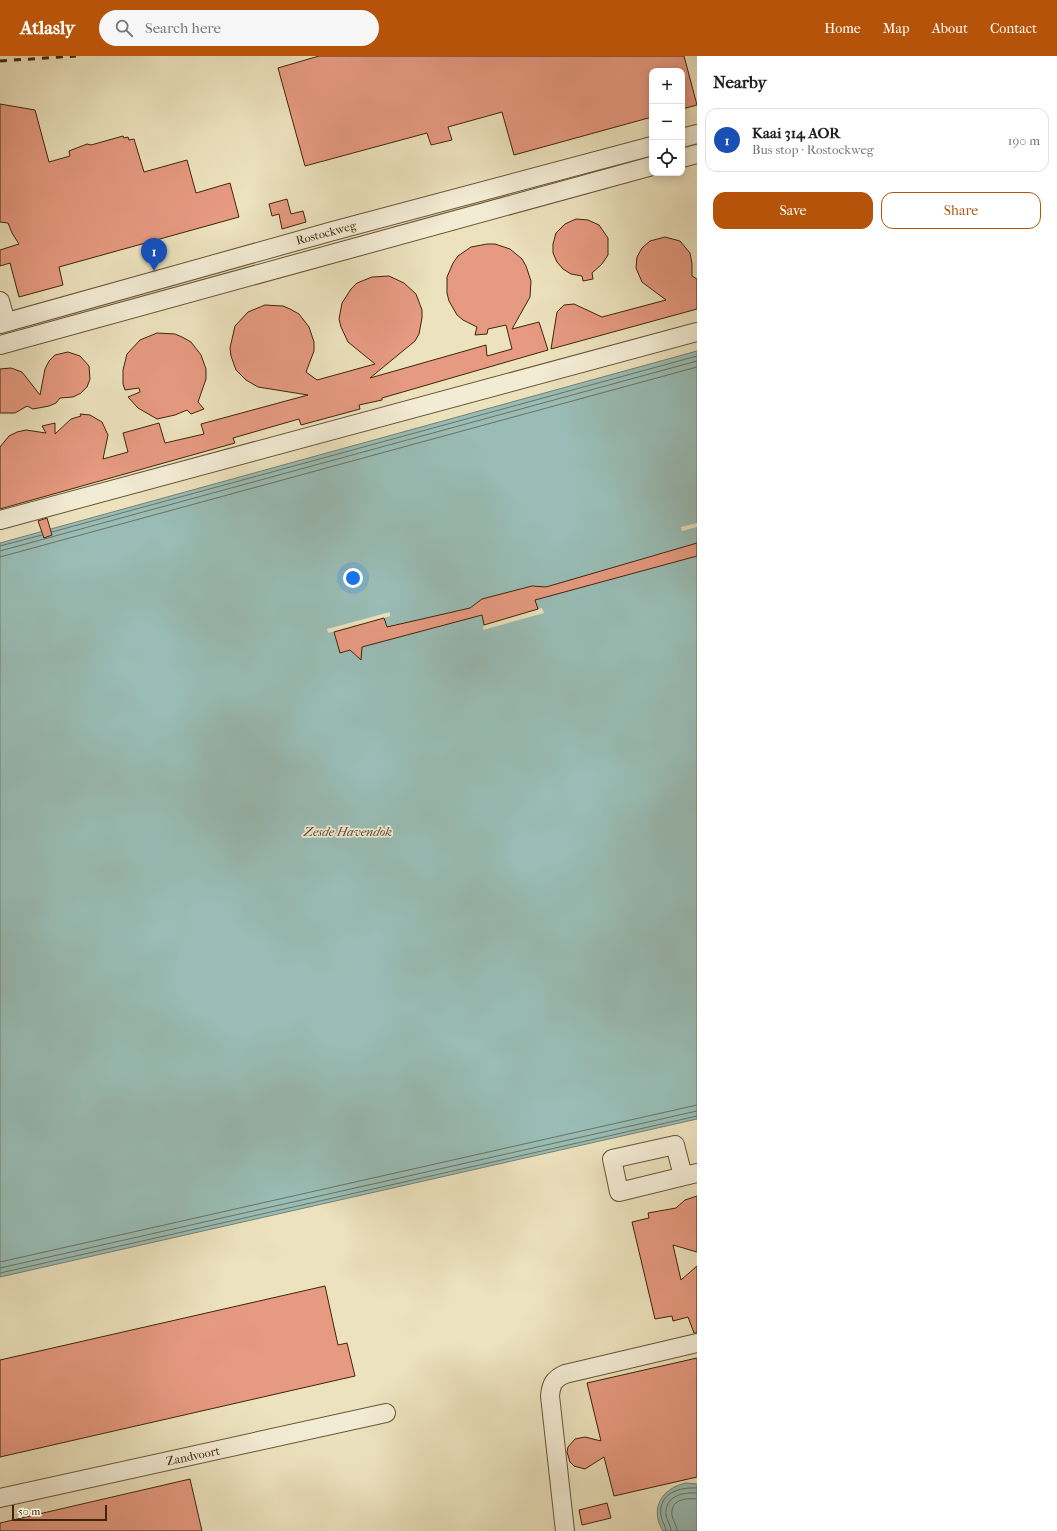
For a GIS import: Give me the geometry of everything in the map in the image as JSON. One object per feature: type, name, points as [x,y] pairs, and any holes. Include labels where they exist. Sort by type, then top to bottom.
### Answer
[{"type":"street","points":[[685,137],[697,134]]},
{"type":"street","name":"Rostockweg","points":[[3,323],[333,231],[649,147]]},
{"type":"street","points":[[685,157],[697,154]]},
{"type":"street","points":[[0,345],[649,167]]},
{"type":"street","points":[[0,301],[3,323]]},
{"type":"street","points":[[0,520],[697,332]]},
{"type":"street","points":[[565,1531],[550,1396],[551,1385],[557,1378],[565,1374],[697,1343]]},
{"type":"street","name":"Zandvoort","points":[[0,1498],[386,1413]]},
{"type":"water","name":"Zesde Havendok","points":[[697,351],[697,1119],[0,1277],[0,543]]},
{"type":"water","points":[[686,1483],[697,1484],[697,1531],[663,1531],[657,1515],[660,1501],[670,1490]]},
{"type":"pier","points":[[697,523],[697,527],[682,531],[681,527]]},
{"type":"pier","points":[[542,608],[544,613],[483,630],[484,625]]},
{"type":"pier","points":[[390,612],[390,616],[328,633],[327,629]]},
{"type":"building","points":[[319,56],[684,56],[697,105],[685,108],[685,68],[649,68],[649,118],[514,155],[502,112],[448,127],[452,140],[431,145],[427,133],[305,166],[278,68]]},
{"type":"building","points":[[0,104],[35,110],[49,162],[70,156],[69,151],[87,144],[91,145],[123,136],[124,138],[128,137],[129,140],[134,139],[144,172],[187,160],[196,193],[230,183],[239,217],[59,267],[63,285],[19,297],[10,263],[0,266],[0,250],[19,244],[8,223],[0,222]]},
{"type":"building","points":[[287,199],[291,214],[303,211],[306,222],[282,229],[279,214],[272,216],[269,204]]},
{"type":"building","points":[[576,219],[588,220],[599,225],[608,238],[608,255],[602,264],[592,273],[593,279],[583,281],[582,276],[571,274],[563,269],[557,262],[553,253],[553,244],[556,233],[565,224]]},
{"type":"building","points":[[665,237],[680,241],[690,253],[692,276],[697,279],[697,309],[551,349],[557,312],[564,305],[574,304],[602,317],[666,300],[642,282],[636,268],[637,257],[642,248],[650,241]]},
{"type":"building","points":[[495,244],[510,249],[522,259],[531,281],[530,297],[512,329],[539,322],[548,350],[382,398],[382,400],[359,405],[360,409],[301,425],[299,419],[233,438],[235,443],[0,509],[0,447],[9,436],[17,432],[26,430],[46,433],[42,426],[55,423],[55,434],[71,419],[81,416],[80,414],[90,415],[102,422],[108,435],[103,459],[128,452],[123,433],[159,423],[165,443],[204,434],[201,424],[308,395],[258,387],[246,380],[236,370],[230,348],[235,326],[248,312],[265,305],[283,306],[290,309],[299,314],[309,327],[314,342],[314,351],[306,372],[317,380],[375,364],[348,342],[339,319],[342,303],[351,289],[357,283],[372,277],[389,276],[404,283],[416,294],[422,310],[422,318],[419,334],[415,341],[370,378],[486,345],[487,356],[512,349],[506,325],[488,329],[487,334],[475,335],[477,327],[463,320],[457,315],[449,301],[447,293],[447,277],[458,256],[471,247]]},
{"type":"building","points":[[157,333],[175,334],[182,337],[191,342],[201,355],[206,369],[206,379],[198,402],[204,409],[191,414],[187,410],[175,415],[157,419],[138,408],[128,397],[140,392],[139,388],[125,390],[123,384],[123,370],[127,354],[140,340]]},
{"type":"building","points":[[68,352],[80,356],[89,366],[90,379],[87,387],[81,393],[73,397],[60,398],[56,403],[49,406],[33,409],[27,406],[15,413],[0,413],[0,369],[11,368],[22,372],[40,395],[45,369],[49,361],[55,355]]},
{"type":"building","points":[[47,518],[52,535],[44,538],[38,521]]},
{"type":"building","points":[[697,543],[697,556],[535,600],[538,609],[484,625],[482,615],[362,647],[361,660],[350,650],[340,653],[334,632],[384,618],[387,627],[470,608],[482,599],[532,586],[546,587]]},
{"type":"building","points":[[697,1196],[697,1252],[673,1245],[681,1280],[697,1266],[697,1333],[694,1333],[688,1317],[673,1321],[672,1316],[655,1319],[632,1222],[649,1218],[648,1213],[676,1208],[685,1200]]},
{"type":"building","points":[[325,1286],[338,1345],[347,1343],[355,1376],[0,1457],[0,1360]]},
{"type":"building","points":[[697,1358],[697,1477],[614,1496],[604,1457],[585,1469],[574,1466],[570,1462],[567,1452],[568,1447],[575,1439],[585,1437],[601,1441],[587,1383]]},
{"type":"building","points":[[190,1479],[202,1531],[0,1531],[0,1523]]},
{"type":"building","points":[[607,1503],[611,1518],[582,1525],[579,1510]]},
{"type":"railway","points":[[0,61],[76,56]]},
{"type":"place","name":"Kaai 314 AOR","points":[[154,271]]}]
